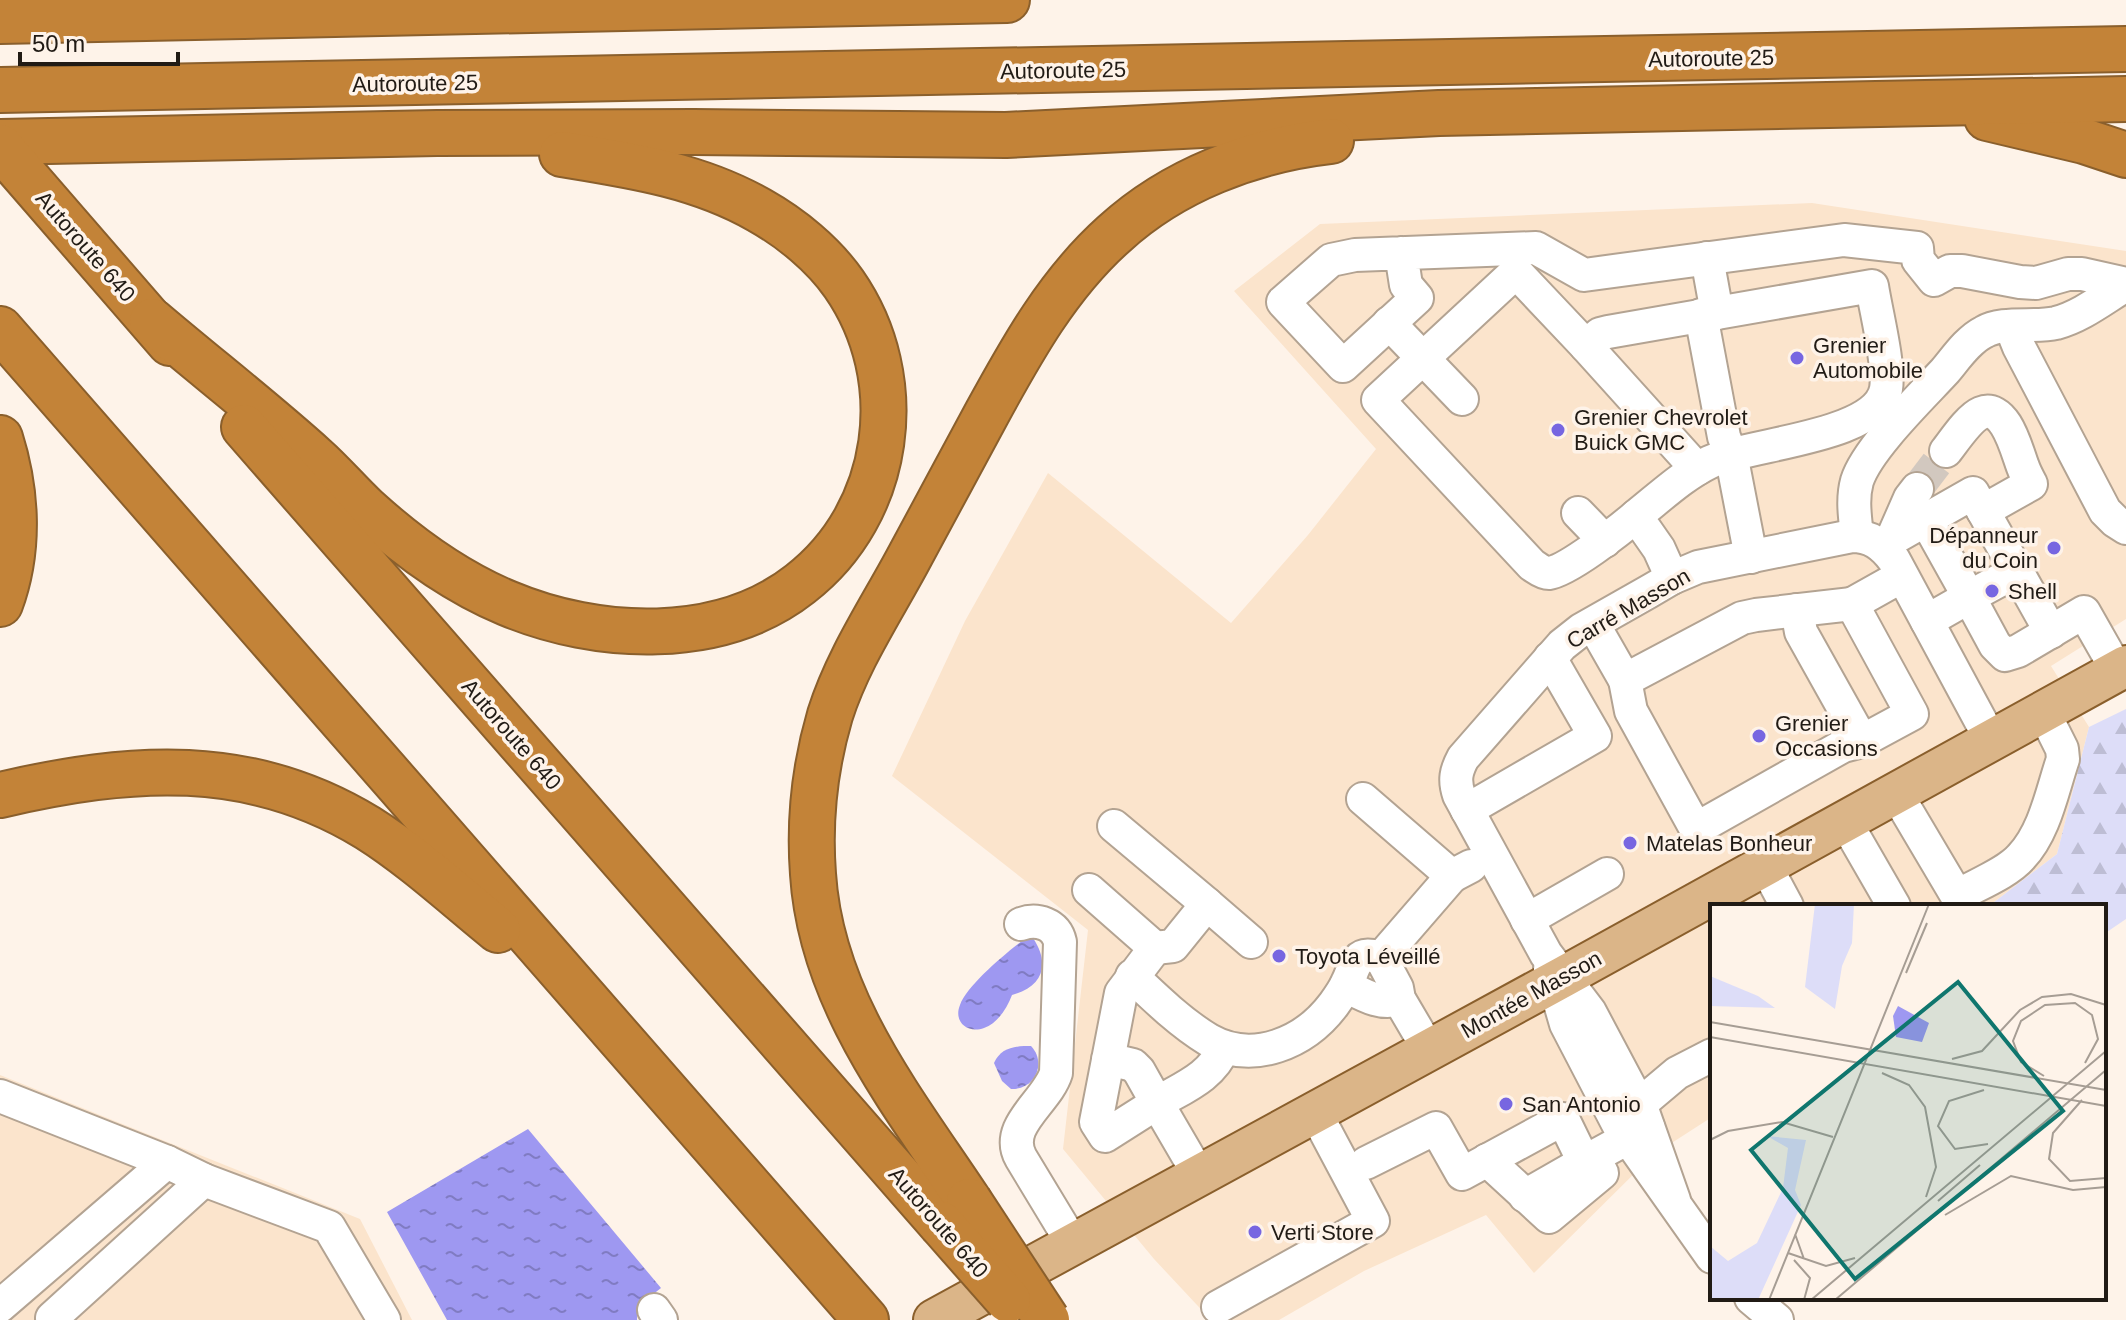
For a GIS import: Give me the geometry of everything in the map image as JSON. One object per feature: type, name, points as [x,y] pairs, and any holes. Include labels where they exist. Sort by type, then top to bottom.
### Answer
[{"type":"highway","points":[[0,21],[1007,0]]},
{"type":"highway","name":"Autoroute 25","points":[[13,90],[2126,49]]},
{"type":"highway","points":[[694,132],[958,123],[1570,60]]},
{"type":"highway","points":[[0,144],[437,133],[1006,135],[1439,113],[2126,99]]},
{"type":"highway","points":[[1926,103],[2065,136],[2126,155]]},
{"type":"highway","points":[[1047,1320],[955,1212],[836,980],[821,929],[813,876],[814,796],[823,740],[841,685],[865,637],[1032,335],[1065,287],[1107,240],[1153,203],[1215,170],[1294,147],[1355,138],[1439,113]]},
{"type":"highway","points":[[152,321],[316,459],[401,539],[468,585],[510,604],[553,618],[603,627],[677,631],[744,615],[799,585],[826,560],[850,529],[869,492],[881,451],[884,410],[880,367],[867,324],[843,282],[813,249],[777,221],[710,187],[659,171],[437,133]]},
{"type":"highway","name":"Autoroute 640","points":[[0,144],[152,321],[955,1212],[1025,1320]]},
{"type":"highway","points":[[0,329],[866,1320]]},
{"type":"highway","points":[[0,438],[11,487],[14,528],[10,568],[0,604]]},
{"type":"highway","points":[[0,795],[102,775],[165,772],[225,776],[274,787],[345,816],[390,843],[590,1003]]},
{"type":"main road","name":"Montée Masson","points":[[1724,898],[1765,865],[2122,668]]},
{"type":"main road","name":"Montée Masson","points":[[934,1320],[1429,1050],[1554,972],[1710,904]]},
{"type":"street","points":[[1401,253],[1406,285],[1417,298],[1343,366],[1283,302],[1324,265],[1336,258],[1355,255],[1401,253],[1536,248],[1584,275],[1844,240],[1917,248],[1918,260],[1934,280],[1950,271],[1962,271],[2036,283],[2068,274],[2082,274],[2126,284]]},
{"type":"street","points":[[1707,258],[1709,314],[1724,437],[1731,454],[1751,557]]},
{"type":"street","points":[[1697,469],[1516,272],[1378,400],[1532,565],[1548,573],[1605,541],[1697,469],[1731,454],[1885,417]]},
{"type":"street","points":[[1991,740],[1894,560],[1854,508],[1858,479],[1885,417],[1975,338],[1995,327],[2035,326],[2070,318],[2126,284]]},
{"type":"street","points":[[1586,346],[1600,334],[1608,332],[1872,286],[1886,370],[1883,398],[1885,417]]},
{"type":"street","points":[[1389,323],[1462,399]]},
{"type":"street","points":[[2011,327],[2105,511],[2126,528]]},
{"type":"street","points":[[1946,451],[1977,415],[1985,412],[2001,418],[2020,452],[2031,484],[1983,511]]},
{"type":"street","points":[[1877,541],[1917,489]]},
{"type":"street","points":[[1877,541],[1926,520],[1973,493],[2051,632]]},
{"type":"street","points":[[1578,513],[1605,541]]},
{"type":"street","points":[[1636,516],[1659,549],[1672,578]]},
{"type":"street","points":[[1926,520],[1995,645],[2005,655],[2018,651],[2084,612],[2122,668]]},
{"type":"street","name":"Carré Masson","points":[[1710,1254],[1674,1200],[1590,1012],[1554,972],[1467,810],[1456,788],[1455,778],[1458,767],[1471,748],[1571,637],[1672,578],[1698,567],[1839,537],[1877,541]]},
{"type":"street","points":[[1927,621],[2017,571]]},
{"type":"street","points":[[1625,680],[1742,618],[1852,604],[1902,576]]},
{"type":"street","points":[[1593,624],[1625,680],[1631,711],[1696,829],[1843,746],[1862,741],[1912,714],[1852,604]]},
{"type":"street","points":[[1797,610],[1801,632],[1862,741]]},
{"type":"street","points":[[1467,810],[1595,736],[1550,658]]},
{"type":"street","points":[[1896,793],[1957,896],[2011,866],[2034,840],[2063,759],[2062,749],[2043,711]]},
{"type":"street","points":[[1363,799],[1452,876]]},
{"type":"street","points":[[1845,821],[1893,904]]},
{"type":"street","points":[[1114,826],[1251,942]]},
{"type":"street","points":[[1381,958],[1452,876],[1491,855]]},
{"type":"street","points":[[1765,865],[1786,904]]},
{"type":"street","points":[[1527,920],[1607,874]]},
{"type":"street","points":[[1089,890],[1155,948]]},
{"type":"street","points":[[1207,904],[1173,946],[1155,948],[1121,993],[1096,1122],[1105,1136],[1211,1070],[1224,1047]]},
{"type":"street","points":[[1021,924],[1028,921],[1044,923],[1058,935],[1060,942],[1056,1073],[1048,1091],[1018,1130],[1015,1144],[1073,1244]]},
{"type":"street","points":[[1132,976],[1208,1039],[1224,1047],[1257,1051],[1285,1044],[1314,1024],[1346,986],[1359,959],[1365,955],[1381,958]]},
{"type":"street","points":[[1381,958],[1397,988],[1399,999],[1429,1050]]},
{"type":"street","points":[[1346,986],[1379,1001],[1399,999]]},
{"type":"street","points":[[1487,1160],[1525,1196],[1588,1160],[1639,1123],[1677,1073],[1710,1056]]},
{"type":"street","points":[[1108,1059],[1133,1065],[1139,1071],[1199,1175]]},
{"type":"street","points":[[0,1096],[167,1162],[204,1180],[329,1227],[384,1320]]},
{"type":"street","points":[[1218,1307],[1373,1221],[1356,1167],[1324,1108]]},
{"type":"street","points":[[1356,1167],[1436,1128],[1462,1174],[1563,1119],[1588,1160]]},
{"type":"street","points":[[0,1306],[167,1162]]},
{"type":"street","points":[[53,1320],[204,1180]]},
{"type":"street","points":[[1753,1300],[1777,1320]]},
{"type":"shaded area","points":[[1812,203],[2126,251],[2126,619],[2051,666],[2089,727],[2057,854],[1992,904],[1710,904],[1710,1118],[1653,1155],[1534,1273],[1486,1215],[1364,1271],[1279,1320],[1211,1320],[1154,1259],[1063,1149],[1088,930],[892,776],[965,621],[1048,473],[1231,623],[1308,535],[1376,449],[1234,291],[1320,224]]},
{"type":"shaded area","points":[[0,1075],[360,1219],[412,1320],[0,1320]]},
{"type":"green space","points":[[2126,709],[2126,919],[2106,933],[2106,904],[1992,904],[2057,854],[2089,727]]},
{"type":"water","points":[[1026,938],[1033,938],[1042,957],[1037,981],[1012,995],[1001,1014],[989,1026],[973,1029],[963,1025],[958,1011],[964,997],[989,969]]},
{"type":"water","points":[[1031,1046],[1038,1060],[1036,1074],[1026,1085],[1011,1089],[1002,1081],[994,1063],[1006,1050]]},
{"type":"water","points":[[528,1129],[661,1288],[637,1307],[637,1320],[447,1320],[387,1212]]},
{"type":"tunnel","points":[[1917,489],[1946,451]]},
{"type":"place","name":"Grenier Automobile","points":[[1797,358]]},
{"type":"place","name":"Grenier Chevrolet Buick GMC","points":[[1558,430]]},
{"type":"place","name":"Dépanneur du Coin","points":[[2054,548]]},
{"type":"place","name":"Shell","points":[[1992,591]]},
{"type":"place","name":"Grenier Occasions","points":[[1759,736]]},
{"type":"place","name":"Matelas Bonheur","points":[[1630,843]]},
{"type":"place","name":"Toyota Léveillé","points":[[1279,956]]},
{"type":"place","name":"San Antonio","points":[[1506,1104]]},
{"type":"place","name":"Verti Store","points":[[1255,1232]]}]
